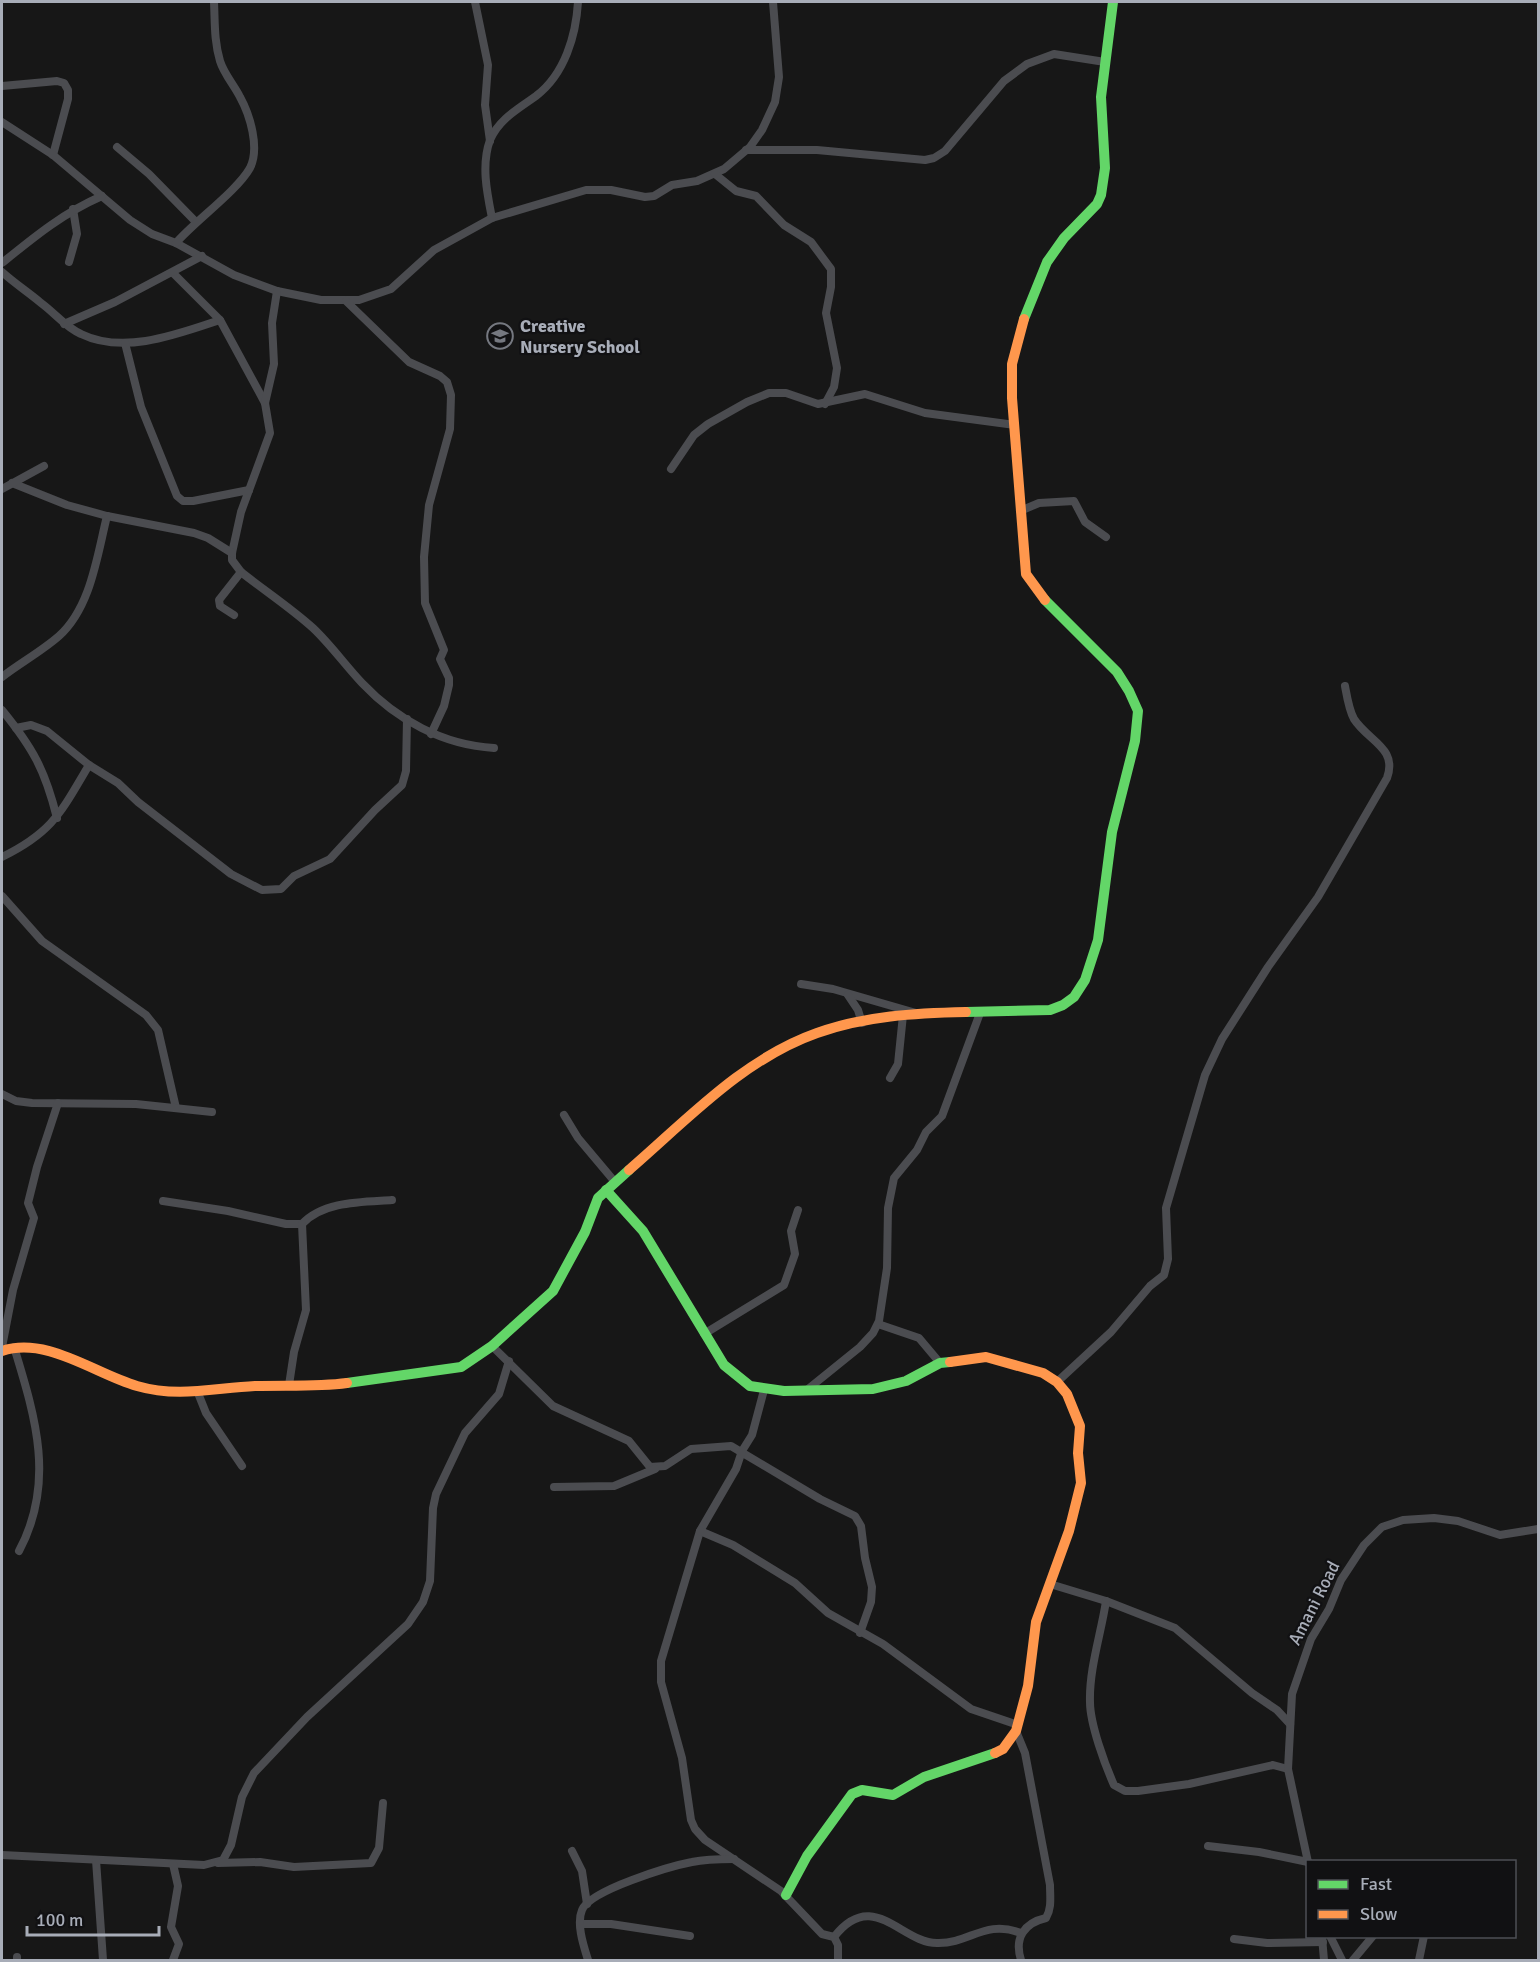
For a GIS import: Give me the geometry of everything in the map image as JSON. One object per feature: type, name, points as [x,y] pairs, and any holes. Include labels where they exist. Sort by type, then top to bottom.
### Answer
[{"type":"street","points":[[176,243],[195,221],[228,193],[249,168],[253,158],[252,132],[242,99],[221,63],[218,53],[214,2]]},
{"type":"street","points":[[475,2],[488,65],[484,105],[490,141],[485,166],[492,218]]},
{"type":"street","points":[[490,141],[506,117],[538,94],[561,64],[572,44],[578,2]]},
{"type":"street","points":[[2,122],[53,155],[130,220],[152,234],[202,256],[234,275],[278,291],[321,300],[346,301],[376,296],[391,289],[434,250],[492,218],[571,192],[605,190],[645,197],[678,183],[698,181],[716,174],[746,150],[769,117],[778,88],[772,2]]},
{"type":"street","points":[[58,1103],[28,1203],[34,1218],[13,1290],[2,1346],[48,1351],[137,1386],[172,1393],[331,1384],[461,1367],[492,1346],[553,1291],[585,1233],[598,1198],[669,1137],[690,1115],[768,1057],[817,1033],[903,1015],[980,1013],[1061,1007],[1071,1001],[1083,982],[1094,948],[1111,834],[1138,720],[1136,703],[1118,676],[1030,582],[1026,574],[1012,364],[1029,305],[1056,248],[1088,216],[1101,195],[1105,168],[1101,117],[1113,2]]},
{"type":"street","points":[[746,150],[818,150],[912,159],[934,158],[945,151],[1015,71],[1054,54],[1105,62]]},
{"type":"street","points":[[2,86],[57,81],[64,83],[68,90],[68,99],[53,155]]},
{"type":"street","points":[[117,147],[149,174],[195,221]]},
{"type":"street","points":[[716,174],[736,191],[756,196],[784,225],[807,238],[831,269],[831,287],[826,313],[837,368],[834,387],[825,404]]},
{"type":"street","points":[[2,263],[47,225],[73,208],[102,196]]},
{"type":"street","points":[[69,262],[77,234],[73,208]]},
{"type":"street","points":[[64,324],[173,273],[202,256]]},
{"type":"street","points":[[2,272],[64,324],[82,335],[125,343],[163,337],[220,320]]},
{"type":"street","points":[[173,273],[220,320],[264,403],[270,433],[249,490],[232,560],[242,572],[314,629],[362,684],[406,719],[431,734],[454,743],[494,748]]},
{"type":"street","points":[[264,403],[274,364],[272,323],[278,291]]},
{"type":"street","points":[[346,301],[409,362],[440,376],[447,382],[451,395],[450,429],[434,483],[424,543],[425,603],[444,650],[441,659],[449,678],[444,706],[431,734]]},
{"type":"street","points":[[125,343],[141,407],[177,496],[183,501],[193,501],[249,490]]},
{"type":"street","points":[[671,469],[694,435],[708,424],[761,395],[786,393],[809,402],[825,404],[865,394],[925,413],[1015,425]]},
{"type":"street","points":[[2,489],[44,466]]},
{"type":"street","points":[[12,483],[67,505],[107,516],[194,533],[208,538],[232,553]]},
{"type":"street","points":[[1020,510],[1039,503],[1074,501],[1085,522],[1106,537]]},
{"type":"street","points":[[2,677],[60,635],[79,608],[91,580],[107,516]]},
{"type":"street","points":[[234,615],[220,606],[219,600],[242,572]]},
{"type":"street","points":[[1057,1382],[1111,1332],[1150,1286],[1164,1275],[1168,1259],[1166,1208],[1205,1075],[1222,1039],[1268,967],[1318,897],[1388,778],[1391,767],[1389,758],[1381,744],[1355,721],[1345,686]]},
{"type":"street","points":[[2,710],[33,750],[43,770],[57,818]]},
{"type":"street","points":[[16,728],[38,726],[89,765],[118,783],[179,834],[245,884],[262,890],[274,891],[281,889],[294,876],[330,859],[375,810],[402,785],[406,771],[406,719]]},
{"type":"street","points":[[2,857],[33,840],[57,818],[89,765]]},
{"type":"street","points":[[2,896],[42,941],[146,1015],[158,1030],[176,1108]]},
{"type":"street","points":[[801,984],[814,984],[919,1014]]},
{"type":"street","points":[[848,995],[862,1023]]},
{"type":"street","points":[[808,1389],[860,1347],[878,1324],[887,1268],[888,1208],[894,1178],[927,1132],[942,1116],[980,1013]]},
{"type":"street","points":[[890,1078],[898,1064],[903,1015]]},
{"type":"street","points":[[2,1097],[16,1101],[136,1104],[212,1112]]},
{"type":"street","points":[[564,1115],[610,1186],[643,1231],[704,1334],[733,1375],[750,1386],[764,1390],[873,1389],[906,1381],[940,1363],[986,1357],[1017,1363],[1043,1373],[1057,1382],[1078,1416],[1081,1483],[1069,1531],[1036,1622],[1028,1686],[1017,1728],[1003,1749],[994,1754],[924,1777],[893,1795],[862,1790],[852,1794],[807,1856],[786,1895]]},
{"type":"street","points":[[289,1385],[294,1352],[306,1310],[302,1224],[312,1213],[363,1202],[392,1200]]},
{"type":"street","points":[[163,1201],[228,1211],[286,1224],[302,1224]]},
{"type":"street","points":[[704,1334],[784,1285],[795,1254],[792,1231],[798,1210]]},
{"type":"street","points":[[878,1324],[919,1338],[940,1363]]},
{"type":"street","points":[[492,1346],[561,1411],[629,1441],[648,1466],[655,1469]]},
{"type":"street","points":[[14,1347],[33,1413],[40,1448],[41,1468],[27,1536],[19,1551]]},
{"type":"street","points":[[218,1863],[228,1852],[242,1797],[254,1773],[307,1717],[408,1624],[423,1602],[430,1581],[433,1508],[436,1494],[465,1433],[499,1394],[509,1361]]},
{"type":"street","points":[[764,1390],[755,1427],[742,1451],[736,1469],[700,1531],[663,1650],[661,1682],[682,1758],[695,1829],[705,1840],[737,1859],[786,1895],[822,1934],[834,1937],[838,1945],[838,1960]]},
{"type":"street","points":[[198,1393],[206,1413],[242,1466]]},
{"type":"street","points":[[554,1487],[614,1486],[665,1466],[686,1451],[698,1448],[731,1446],[742,1451],[760,1465],[858,1519],[872,1595],[860,1633]]},
{"type":"street","name":"Amani Road","points":[[1308,1860],[1288,1769],[1292,1694],[1311,1639],[1329,1609],[1341,1580],[1364,1545],[1390,1522],[1434,1518],[1458,1521],[1500,1535],[1539,1529]]},
{"type":"street","points":[[700,1531],[733,1545],[781,1574],[828,1613],[883,1644],[970,1709],[1017,1728]]},
{"type":"street","points":[[1050,1584],[1106,1601],[1175,1628],[1252,1694],[1277,1710],[1290,1724]]},
{"type":"street","points":[[1106,1601],[1091,1682],[1090,1703],[1093,1725],[1114,1785],[1125,1791],[1138,1791],[1189,1784],[1273,1765],[1288,1769]]},
{"type":"street","points":[[1017,1728],[1025,1753],[1050,1893],[1050,1910],[1046,1918],[1030,1923],[1021,1933],[1021,1960]]},
{"type":"street","points":[[2,1855],[173,1864],[260,1863],[294,1867],[371,1863],[379,1848],[383,1803]]},
{"type":"street","points":[[1208,1846],[1259,1852],[1306,1862]]},
{"type":"street","points":[[572,1851],[582,1871],[587,1905]]},
{"type":"street","points":[[588,1960],[581,1924],[582,1910],[587,1905],[617,1886],[674,1866],[713,1859],[737,1859]]},
{"type":"street","points":[[96,1860],[103,1960]]},
{"type":"street","points":[[173,1864],[178,1886],[171,1927],[179,1944],[173,1960]]},
{"type":"street","points":[[834,1937],[850,1922],[877,1918],[935,1944],[996,1927],[1021,1933]]},
{"type":"street","points":[[581,1924],[610,1924],[690,1936]]},
{"type":"street","points":[[1234,1939],[1274,1943],[1325,1938]]},
{"type":"street","points":[[1324,1960],[1325,1938]]},
{"type":"street","points":[[1325,1938],[1342,1960]]},
{"type":"street","points":[[1353,1960],[1370,1938]]},
{"type":"street","points":[[1419,1960],[1424,1938]]},
{"type":"traffic: fast","points":[[1024,319],[1047,262],[1064,238],[1097,204],[1101,195],[1105,168],[1101,97],[1113,2]]},
{"type":"traffic: fast","points":[[966,1012],[1050,1010],[1063,1005],[1074,997],[1085,980],[1098,940],[1112,832],[1135,741],[1138,711],[1117,672],[1045,600]]},
{"type":"traffic: fast","points":[[347,1383],[461,1367],[492,1346],[553,1291],[585,1232],[598,1198],[629,1170]]},
{"type":"traffic: fast","points":[[606,1190],[643,1231],[724,1365],[750,1386],[784,1391],[873,1389],[906,1381],[940,1363],[950,1362]]},
{"type":"traffic: fast","points":[[786,1895],[807,1856],[852,1794],[862,1790],[893,1795],[924,1777],[995,1753]]},
{"type":"traffic: slow","points":[[1024,319],[1012,364],[1012,398],[1026,574],[1045,600]]},
{"type":"traffic: slow","points":[[629,1170],[717,1092],[765,1058],[790,1044],[835,1027],[872,1019],[966,1012]]},
{"type":"traffic: slow","points":[[2,1351],[36,1348],[53,1352],[152,1390],[182,1392],[255,1386],[347,1383]]},
{"type":"traffic: slow","points":[[950,1362],[986,1357],[1043,1373],[1057,1382],[1067,1394],[1080,1426],[1078,1453],[1081,1483],[1069,1531],[1036,1622],[1028,1686],[1016,1731],[1003,1749],[995,1753]]},
{"type":"place","name":"Creative Nursery School","points":[[500,336]]}]
